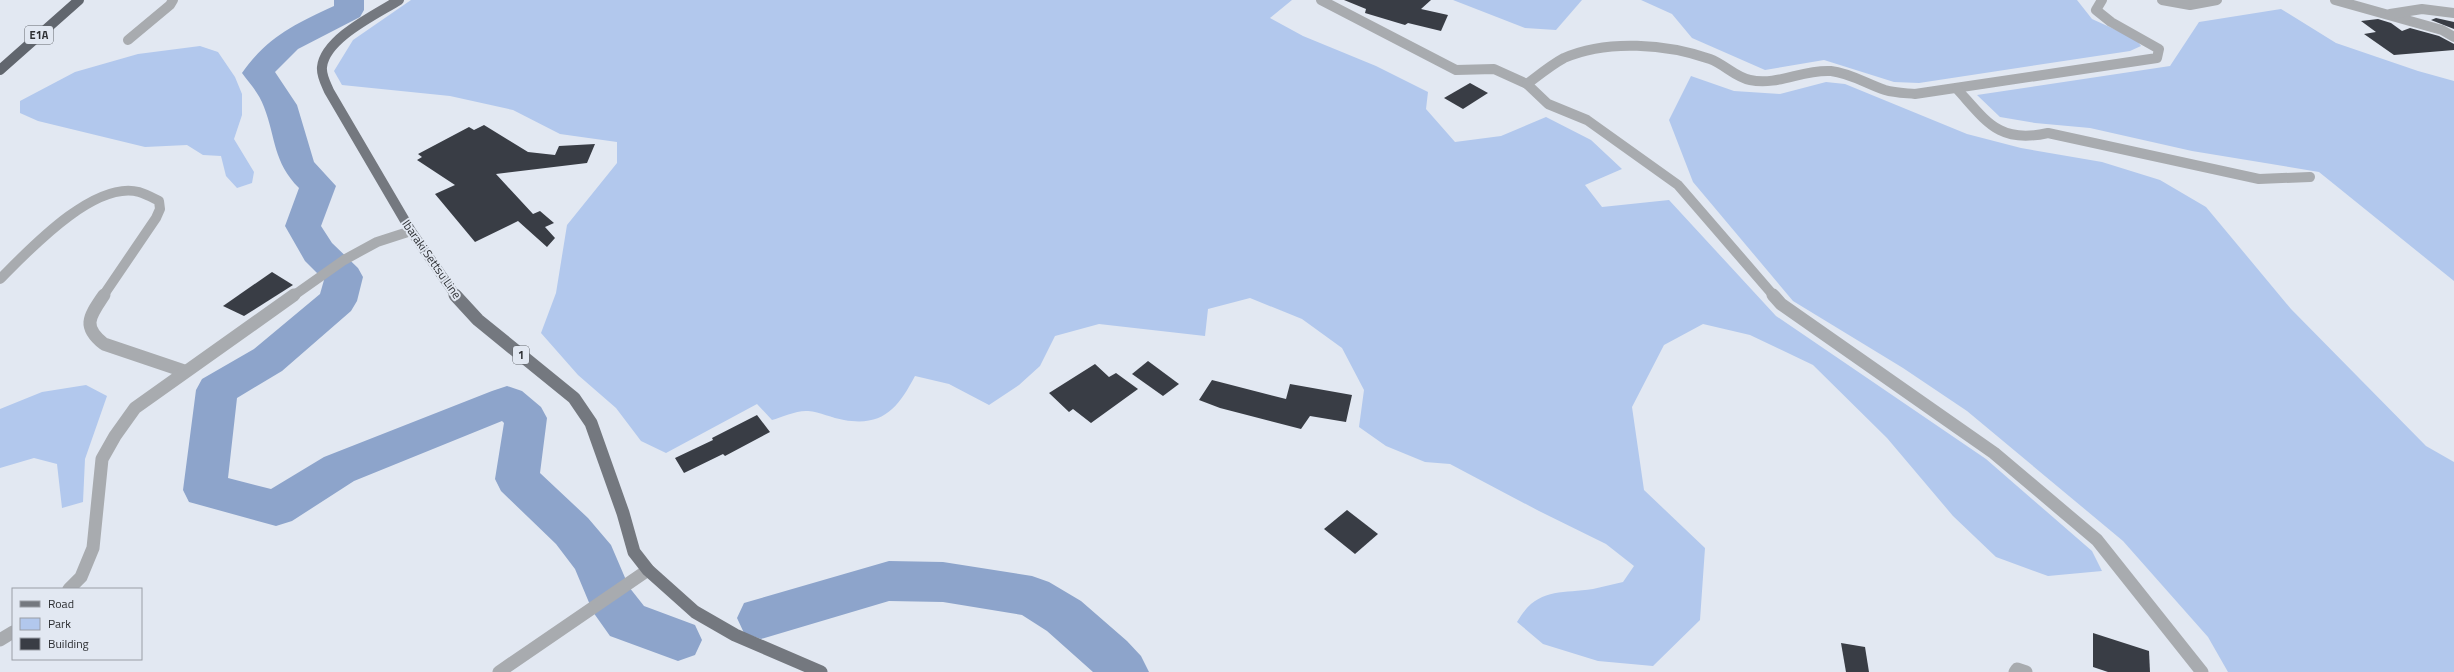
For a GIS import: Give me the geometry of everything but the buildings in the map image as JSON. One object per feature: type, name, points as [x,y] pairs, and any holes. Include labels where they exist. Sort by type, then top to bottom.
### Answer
[{"type":"highway","name":"E1A","points":[[0,70],[78,0]]},
{"type":"main road","name":"Ibaraki Settsu Line","points":[[399,0],[339,40],[328,51],[322,68],[329,91],[411,231],[451,291],[478,320],[574,398],[591,423],[623,513],[634,552],[648,570],[695,612],[735,635],[821,672]]},
{"type":"street","points":[[128,40],[170,6],[173,0]]},
{"type":"street","points":[[1321,0],[1456,70],[1494,69],[1527,84],[1548,104],[1588,120],[1678,185],[1781,304],[1994,453],[2097,540],[2202,672]]},
{"type":"street","points":[[1527,84],[1547,68],[1569,56],[1600,48],[1634,46],[1674,51],[1713,60],[1731,72],[1750,80],[1779,80],[1825,71],[1845,74],[1886,91],[1915,94],[1957,89],[2157,58],[2159,49],[2146,39],[2105,19],[2096,10],[2102,0]]},
{"type":"street","points":[[2162,0],[2179,5],[2201,6],[2217,0]]},
{"type":"street","points":[[2335,0],[2390,14],[2442,30],[2454,37]]},
{"type":"street","points":[[2390,14],[2407,9],[2446,10],[2454,13]]},
{"type":"street","points":[[1957,89],[1994,127],[2006,134],[2018,137],[2048,133],[2259,179],[2310,177]]},
{"type":"street","points":[[0,279],[67,217],[80,208],[99,198],[119,193],[138,191],[150,195],[159,201],[160,209],[156,218],[92,313],[89,325],[94,336],[104,344],[184,371]]},
{"type":"street","points":[[70,588],[80,580],[95,548],[100,464],[122,424],[135,408],[184,371],[344,260],[377,242],[411,231]]},
{"type":"street","points":[[499,672],[648,570]]},
{"type":"street","points":[[0,640],[12,633]]},
{"type":"street","points":[[2015,672],[2017,669],[2026,672]]},
{"type":"green space","points":[[411,0],[1292,0],[1270,18],[1303,36],[1376,66],[1428,92],[1426,109],[1455,142],[1501,136],[1546,117],[1591,140],[1622,169],[1585,185],[1602,207],[1669,200],[1776,316],[1986,459],[2092,551],[2102,571],[2048,576],[1996,557],[1953,516],[1887,438],[1813,365],[1750,335],[1703,324],[1664,345],[1632,407],[1644,490],[1705,548],[1700,620],[1653,666],[1598,661],[1543,644],[1517,622],[1525,611],[1541,597],[1560,592],[1593,589],[1623,582],[1634,566],[1606,544],[1539,511],[1450,464],[1425,462],[1386,446],[1359,427],[1364,390],[1342,348],[1302,319],[1250,298],[1208,309],[1205,336],[1099,324],[1055,336],[1040,366],[1019,385],[989,405],[949,384],[915,376],[895,406],[888,413],[879,418],[869,421],[844,420],[804,411],[772,420],[757,404],[666,453],[641,441],[616,408],[578,375],[541,333],[556,293],[567,225],[617,163],[617,142],[560,134],[513,110],[450,96],[342,85],[334,71],[353,40]]},
{"type":"green space","points":[[1453,0],[1582,0],[1556,30],[1525,28]]},
{"type":"green space","points":[[1641,0],[2077,0],[2092,19],[2136,39],[2141,46],[2130,51],[1919,83],[1894,82],[1824,60],[1765,70],[1692,38],[1672,14]]},
{"type":"green space","points":[[2281,9],[2336,43],[2418,71],[2454,81],[2454,281],[2319,172],[2192,151],[2090,128],[2035,123],[2000,117],[1977,95],[2170,66],[2199,22]]},
{"type":"green space","points":[[200,46],[218,52],[235,77],[242,94],[242,115],[234,139],[254,172],[252,183],[237,188],[226,176],[221,156],[203,155],[187,145],[145,147],[38,121],[20,113],[20,101],[75,72],[138,54]]},
{"type":"green space","points":[[1691,76],[1734,91],[1780,94],[1826,82],[1845,84],[1967,134],[2021,148],[2102,162],[2160,180],[2206,207],[2291,309],[2426,446],[2454,462],[2454,672],[2228,672],[2208,637],[2123,541],[1967,411],[1903,368],[1793,301],[1693,182],[1669,120]]},
{"type":"green space","points":[[86,385],[107,396],[85,459],[83,502],[62,508],[57,464],[34,458],[0,468],[0,409],[42,392]]},
{"type":"waterway","points":[[349,0],[349,10],[311,28],[287,43],[276,51],[258,73],[268,84],[280,105],[297,162],[304,172],[318,186],[303,226],[318,252],[344,277],[337,301],[268,360],[217,390],[205,490],[276,508],[339,469],[507,402],[526,418],[517,479],[572,531],[595,559],[610,598],[627,621],[678,640]]},
{"type":"waterway","points":[[761,618],[825,601],[889,581],[943,582],[1032,596],[1064,616],[1110,656],[1124,672]]}]
